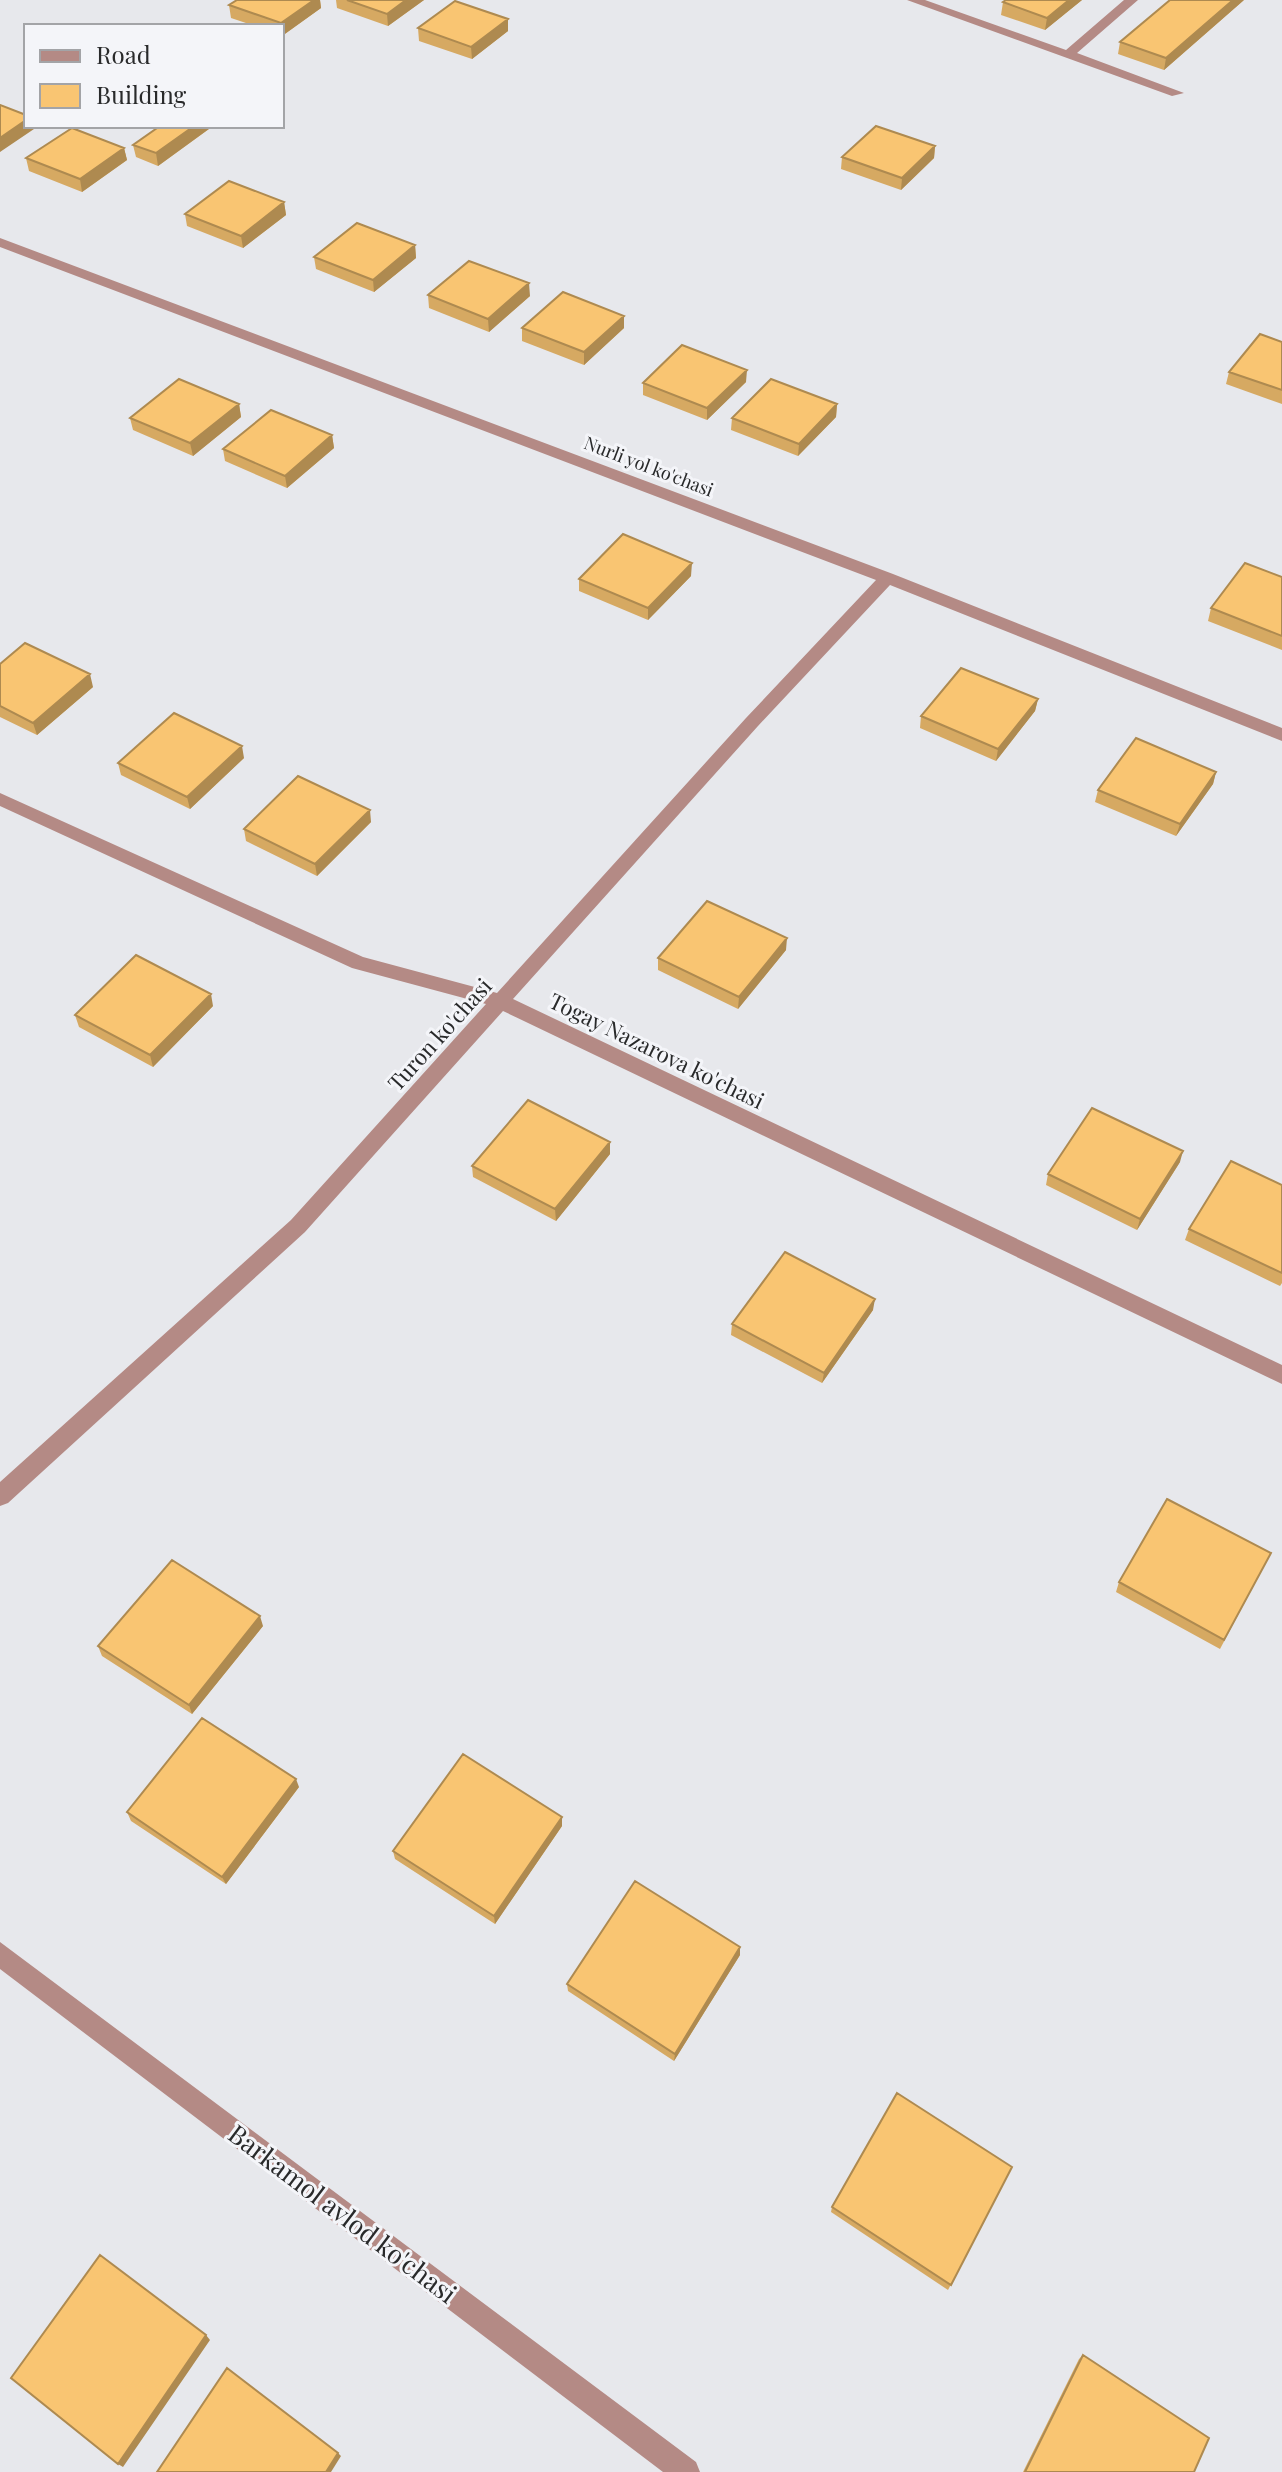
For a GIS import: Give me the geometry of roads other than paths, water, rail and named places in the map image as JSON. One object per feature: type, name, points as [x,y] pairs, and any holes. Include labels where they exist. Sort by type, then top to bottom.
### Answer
[{"type":"street","points":[[913,0],[1177,93]]},
{"type":"street","points":[[1067,55],[1132,0]]},
{"type":"street","name":"Nurli yol ko'chasi","points":[[0,242],[887,578],[1282,735]]},
{"type":"street","name":"Turon ko'chasi","points":[[0,1496],[298,1226],[741,734],[887,578]]},
{"type":"street","name":"Togay Nazarova ko'chasi","points":[[0,799],[358,963],[500,1001],[1282,1375]]},
{"type":"street","name":"Barkamol avlod ko'chasi","points":[[0,1954],[686,2472]]}]
